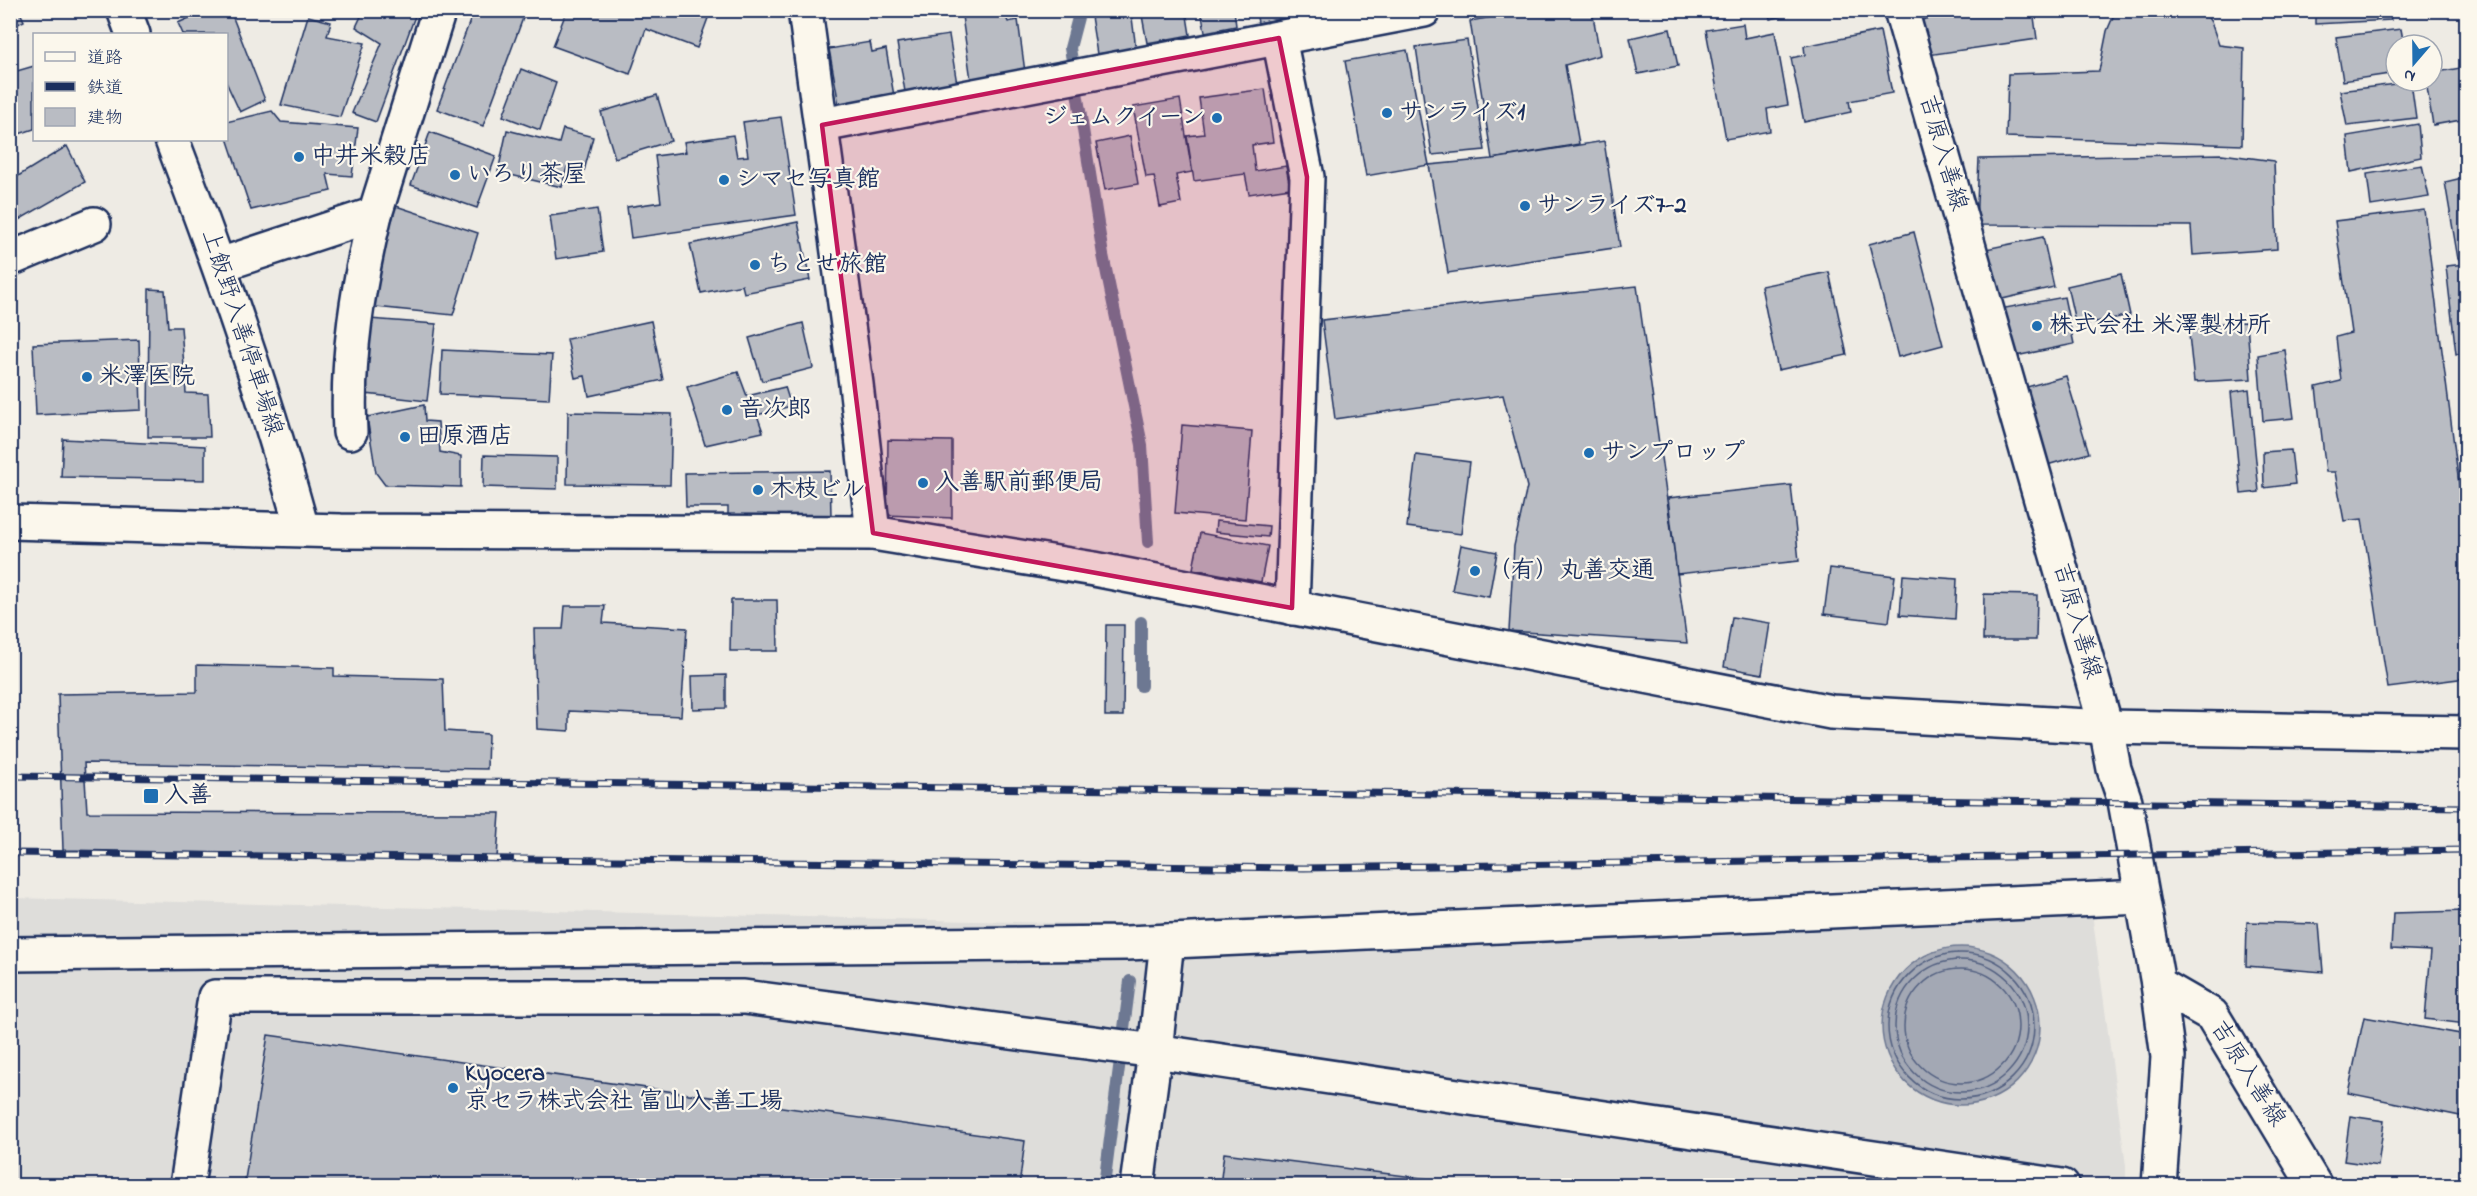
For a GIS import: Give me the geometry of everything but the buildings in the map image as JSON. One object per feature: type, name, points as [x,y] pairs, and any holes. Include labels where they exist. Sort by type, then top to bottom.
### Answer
[{"type":"street","points":[[124,10],[133,33]]},
{"type":"street","points":[[350,432],[348,394],[352,337],[361,274],[375,214],[439,10]]},
{"type":"street","points":[[805,10],[822,125],[873,533]]},
{"type":"street","points":[[822,125],[1424,10]]},
{"type":"street","name":"吉原入善線","points":[[1901,10],[2106,728],[2114,769],[2125,801],[2158,984],[2212,1015],[2314,1185]]},
{"type":"street","points":[[1279,38],[1307,177],[1292,608]]},
{"type":"street","name":"上飯野入善停車場線","points":[[172,141],[220,265],[284,462],[302,529]]},
{"type":"street","points":[[220,265],[375,214]]},
{"type":"street","points":[[10,259],[94,224]]},
{"type":"street","points":[[11,521],[302,529],[873,533],[1094,569],[1831,712],[2106,728],[2466,733]]},
{"type":"street","points":[[10,954],[1167,941],[2142,897]]},
{"type":"street","points":[[1137,1185],[1167,941]]},
{"type":"street","points":[[2158,984],[2168,1058],[2159,1185]]},
{"type":"street","points":[[187,1185],[215,997],[744,997],[1155,1051],[2062,1185]]},
{"type":"highlighted area","points":[[1279,38],[1307,177],[1292,608],[873,533],[822,125]]},
{"type":"shaded area","points":[[11,898],[1681,938],[2092,913],[2126,1166],[2126,1185],[11,1186]]},
{"type":"water","points":[[1961,947],[1976,948],[1991,953],[2005,960],[2017,970],[2027,982],[2034,996],[2039,1011],[2039,1041],[2034,1056],[2027,1070],[2017,1082],[2005,1092],[1991,1099],[1976,1104],[1961,1105],[1946,1104],[1931,1099],[1917,1092],[1905,1082],[1895,1070],[1888,1056],[1883,1041],[1882,1026],[1883,1011],[1888,996],[1895,982],[1905,970],[1917,960],[1931,953],[1946,948]]},
{"type":"waterway","points":[[1080,10],[1070,48],[1103,255],[1142,445],[1148,542]]},
{"type":"waterway","points":[[1141,622],[1141,686]]},
{"type":"waterway","points":[[1104,1186],[1130,981]]},
{"type":"railway","points":[[10,776],[2466,807]]},
{"type":"railway","points":[[10,853],[1304,868],[2466,850]]},
{"type":"place","name":"サンライズ1","points":[[1387,113]]},
{"type":"place","name":"ジェムクイーン","points":[[1217,118]]},
{"type":"place","name":"中井米穀店","points":[[299,157]]},
{"type":"place","name":"いろり茶屋","points":[[455,175]]},
{"type":"place","name":"シマセ写真館","points":[[724,180]]},
{"type":"place","name":"サンライズ7-2","points":[[1525,206]]},
{"type":"place","name":"ちとせ旅館","points":[[755,265]]},
{"type":"place","name":"株式会社 米澤製材所","points":[[2037,326]]},
{"type":"place","name":"米澤医院","points":[[87,377]]},
{"type":"place","name":"音次郎","points":[[727,410]]},
{"type":"place","name":"田原酒店","points":[[405,437]]},
{"type":"place","name":"サンプロップ","points":[[1589,453]]},
{"type":"place","name":"入善駅前郵便局","points":[[923,483]]},
{"type":"place","name":"木枝ビル","points":[[758,490]]},
{"type":"place","name":"（有）丸善交通","points":[[1475,571]]},
{"type":"place","name":"入善","points":[[151,796]]},
{"type":"place","name":"Kyocera 京セラ株式会社 富山入善工場","points":[[453,1088]]}]
